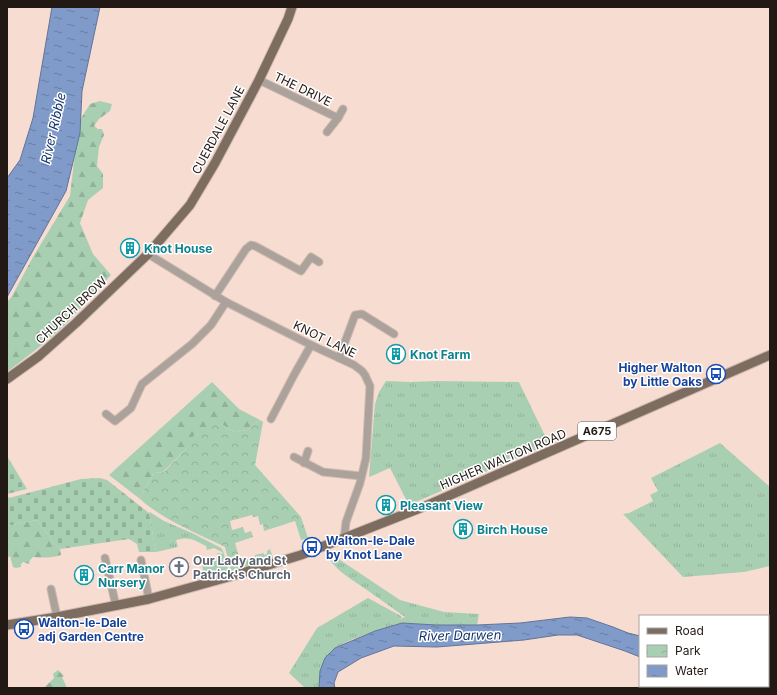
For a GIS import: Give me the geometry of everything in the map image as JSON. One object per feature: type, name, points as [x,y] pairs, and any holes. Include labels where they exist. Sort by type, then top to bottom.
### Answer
[{"type":"main road","name":"CUERDALE LANE","points":[[148,254],[190,205],[215,163],[259,80],[288,19],[292,7]]},
{"type":"main road","name":"CHURCH BROW","points":[[7,379],[39,356],[148,254]]},
{"type":"main road","name":"HIGHER WALTON ROAD","points":[[7,625],[116,606],[232,576],[301,555],[423,507],[770,355]]},
{"type":"street","name":"THE DRIVE","points":[[259,80],[338,118]]},
{"type":"street","points":[[327,132],[343,109]]},
{"type":"street","points":[[215,296],[246,249],[251,245],[301,271],[311,257],[319,262]]},
{"type":"street","name":"KNOT LANE","points":[[148,254],[226,302],[354,365],[362,371],[367,378],[370,386],[366,458],[355,498],[346,522],[344,539]]},
{"type":"street","points":[[106,414],[115,421],[131,408],[142,384],[192,344],[211,325],[226,302]]},
{"type":"street","points":[[339,358],[355,315],[362,314],[394,334]]},
{"type":"street","points":[[271,419],[311,345]]},
{"type":"street","points":[[304,462],[308,451]]},
{"type":"street","points":[[294,457],[323,472],[361,476]]},
{"type":"street","points":[[105,558],[116,606]]},
{"type":"street","points":[[141,560],[149,598]]},
{"type":"street","points":[[51,589],[57,617]]},
{"type":"green space","points":[[100,101],[112,104],[110,111],[99,119],[94,126],[98,129],[102,129],[104,135],[99,147],[97,166],[103,174],[103,188],[88,200],[80,223],[93,254],[111,275],[65,325],[7,372],[7,302],[12,296],[33,257],[70,196],[80,120],[90,104]]},
{"type":"green space","points":[[386,381],[519,382],[549,444],[409,505],[390,468],[369,477],[375,404],[379,392]]},
{"type":"green space","points":[[212,382],[239,409],[260,420],[247,430],[235,432],[221,424],[207,433],[195,435],[188,447],[163,472],[154,473],[140,499],[109,475]]},
{"type":"green space","points":[[260,420],[263,422],[255,465],[301,517],[308,538],[301,540],[295,521],[264,531],[263,524],[260,525],[258,516],[253,517],[252,515],[230,521],[232,530],[243,527],[245,533],[251,531],[253,537],[235,543],[240,560],[246,560],[255,557],[255,555],[264,553],[264,555],[267,554],[267,551],[270,549],[273,558],[231,571],[225,547],[170,520],[149,507],[140,499],[154,473],[164,472],[188,447],[186,441],[195,435],[207,432],[213,421],[235,432],[247,430]]},
{"type":"green space","points":[[720,443],[770,487],[770,566],[744,572],[683,577],[623,514],[629,513],[653,501],[650,495],[658,491],[651,478]]},
{"type":"green space","points":[[7,456],[27,489],[7,494]]},
{"type":"green space","points":[[100,478],[107,480],[149,513],[156,552],[139,552],[137,544],[129,539],[60,549],[37,520],[7,526],[7,495],[9,498],[81,479]]},
{"type":"green space","points":[[150,512],[164,521],[221,548],[229,571],[205,577],[202,565],[218,560],[217,553],[223,554],[214,548],[207,550],[206,546],[192,539],[185,538],[176,540],[178,547],[156,552]]},
{"type":"green space","points":[[37,520],[60,549],[61,555],[47,558],[33,557],[29,564],[23,562],[21,567],[13,567],[10,556],[7,558],[7,526]]},
{"type":"green space","points":[[335,553],[340,560],[400,600],[444,612],[479,614],[477,625],[402,623],[375,631],[335,648],[319,688],[305,688],[289,673],[317,628],[368,598],[401,616],[402,621],[402,618],[405,617],[339,570],[330,561],[327,555]]},
{"type":"green space","points":[[58,670],[64,676],[62,677],[67,688],[44,688],[54,678],[53,674]]},
{"type":"water","name":"River Ribble","points":[[52,7],[100,7],[82,91],[80,133],[66,191],[7,297],[7,178],[20,160],[33,118]]},
{"type":"water","name":"River Darwen","points":[[570,617],[587,618],[639,636],[639,657],[577,635],[558,635],[524,640],[437,647],[394,646],[361,658],[338,672],[334,683],[335,688],[319,688],[320,671],[325,658],[335,648],[375,631],[402,623],[477,625],[520,623]]},
{"type":"water","points":[[770,677],[770,688],[748,687],[769,687]]},
{"type":"place","name":"Knot House","points":[[130,248]]},
{"type":"place","name":"Knot Farm","points":[[396,354]]},
{"type":"place","name":"Higher Walton by Little Oaks","points":[[716,374]]},
{"type":"place","name":"Pleasant View","points":[[386,505]]},
{"type":"place","name":"Birch House","points":[[463,529]]},
{"type":"place","name":"Walton-le-Dale by Knot Lane","points":[[312,547]]},
{"type":"place","name":"Our Lady and St Patrick's Church","points":[[179,567]]},
{"type":"place","name":"Carr Manor Nursery","points":[[84,575]]},
{"type":"place","name":"Walton-le-Dale adj Garden Centre","points":[[24,629]]}]
